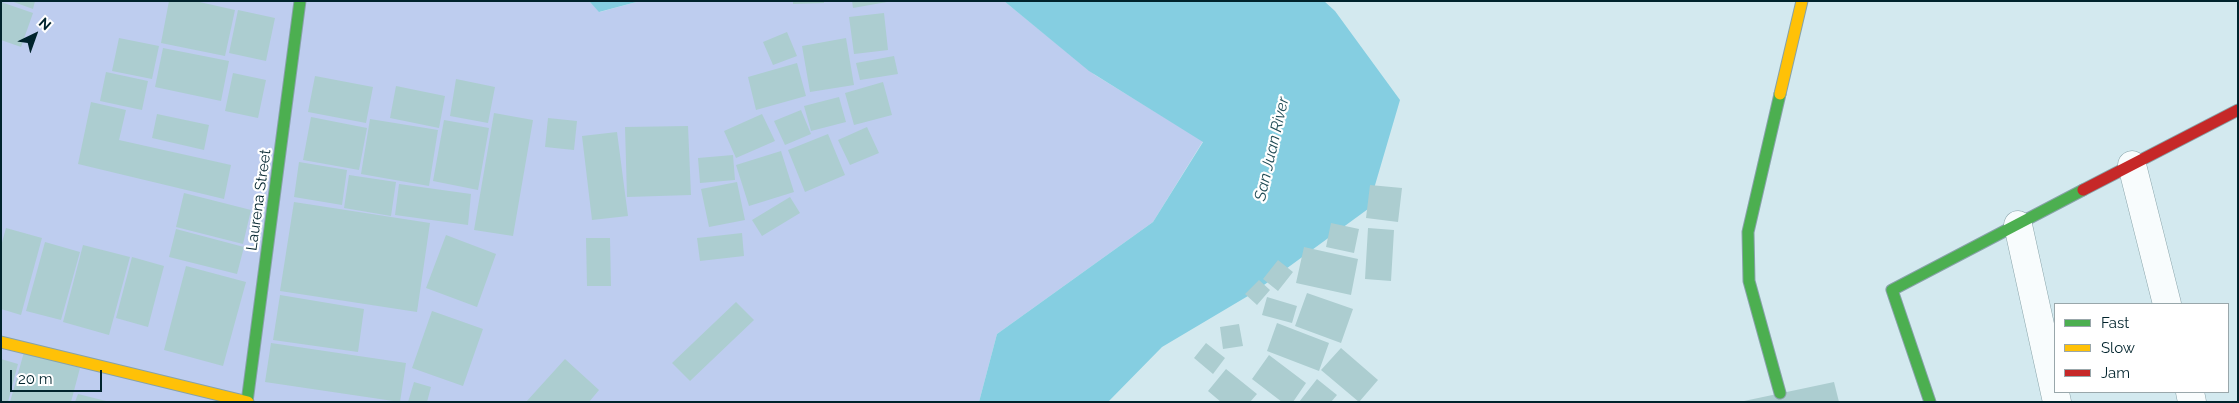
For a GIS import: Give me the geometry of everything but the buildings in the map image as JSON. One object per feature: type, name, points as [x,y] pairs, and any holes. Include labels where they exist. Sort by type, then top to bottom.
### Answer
[{"type":"street","name":"Laurena Street","points":[[247,402],[300,1]]},
{"type":"street","points":[[1780,393],[1749,281],[1748,232],[1802,1]]},
{"type":"street","points":[[1930,402],[1892,290],[2238,110]]},
{"type":"street","points":[[2132,165],[2168,303]]},
{"type":"street","points":[[2018,225],[2054,388]]},
{"type":"street","points":[[1,342],[247,402]]},
{"type":"shaded area","points":[[1,1],[589,1],[600,12],[640,1],[1004,1],[1095,75],[1203,141],[1153,222],[997,334],[979,402],[1,402]]},
{"type":"water","points":[[589,1],[640,1],[599,12]]},
{"type":"water","name":"San Juan River","points":[[1004,1],[1324,1],[1335,11],[1400,100],[1368,209],[1253,293],[1162,347],[1108,402],[979,402],[997,334],[1153,222],[1203,142],[1089,71]]},
{"type":"traffic: fast","points":[[247,402],[300,1]]},
{"type":"traffic: fast","points":[[1780,94],[1748,232],[1749,281],[1780,393]]},
{"type":"traffic: fast","points":[[1930,402],[1892,290],[2083,190]]},
{"type":"traffic: slow","points":[[1780,94],[1802,1]]},
{"type":"traffic: slow","points":[[1,342],[248,402]]},
{"type":"traffic: jam","points":[[2083,190],[2238,110]]}]
